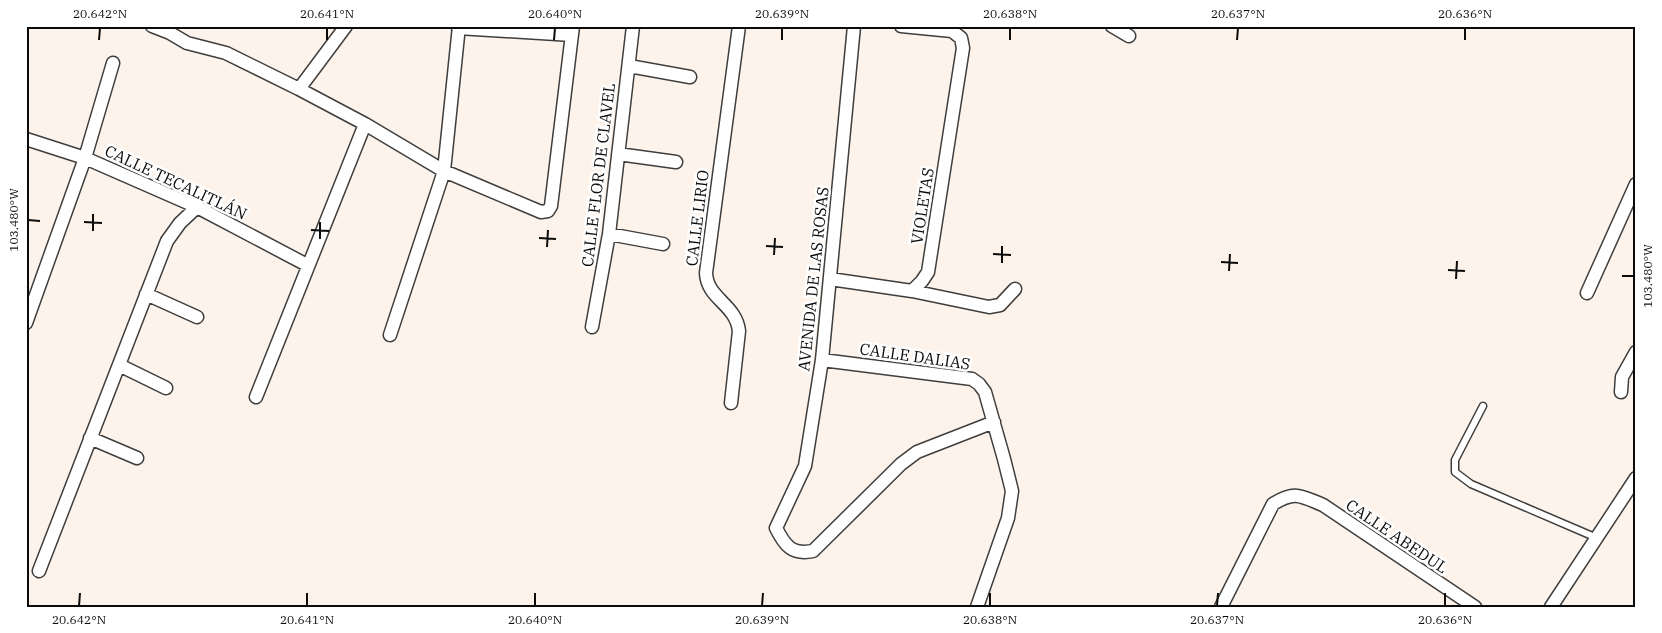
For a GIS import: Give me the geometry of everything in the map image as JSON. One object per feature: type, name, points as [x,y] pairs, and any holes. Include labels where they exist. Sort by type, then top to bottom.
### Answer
[{"type":"street","points":[[152,26],[171,29],[187,43],[226,54],[299,89],[365,124],[444,171],[541,212],[548,211],[551,206],[573,30],[458,27],[444,171],[390,335]]},
{"type":"street","points":[[299,89],[346,26]]},
{"type":"street","name":"CALLE FLOR DE CLAVEL","points":[[592,326],[609,234],[633,26]]},
{"type":"street","name":"CALLE LIRIO","points":[[731,403],[740,331],[738,321],[730,309],[711,291],[706,283],[706,273],[739,26]]},
{"type":"street","name":"AVENIDA DE LAS ROSAS","points":[[854,26],[822,360],[805,466],[776,528],[782,541],[794,552],[813,551],[901,464],[917,452],[994,422]]},
{"type":"street","name":"VIOLETAS","points":[[901,26],[952,31],[961,38],[963,48],[928,272],[912,291]]},
{"type":"street","points":[[1112,26],[1129,36]]},
{"type":"street","points":[[26,323],[85,158],[113,63]]},
{"type":"street","points":[[629,66],[690,76]]},
{"type":"street","points":[[256,397],[307,265],[365,124]]},
{"type":"street","name":"CALLE TECALITLÁN","points":[[26,139],[85,158],[197,207],[307,265]]},
{"type":"street","points":[[618,154],[676,162]]},
{"type":"street","points":[[1587,293],[1636,184]]},
{"type":"street","points":[[39,571],[167,241],[180,223],[197,207]]},
{"type":"street","points":[[609,234],[663,244]]},
{"type":"street","points":[[830,279],[912,291],[989,307],[1000,305],[1015,289]]},
{"type":"street","points":[[146,294],[197,318]]},
{"type":"street","points":[[1621,392],[1622,377],[1636,352]]},
{"type":"street","name":"CALLE DALIAS","points":[[822,360],[972,379],[985,392],[1012,491],[1008,518],[977,607]]},
{"type":"street","points":[[119,365],[166,388]]},
{"type":"street","points":[[90,438],[137,458]]},
{"type":"street","points":[[1551,607],[1636,478]]},
{"type":"street","name":"CALLE ABEDUL","points":[[1221,607],[1273,504],[1285,496],[1299,495],[1323,506],[1468,605]]},
{"type":"lane","points":[[1483,406],[1455,460],[1455,472],[1472,484],[1597,538]]}]
